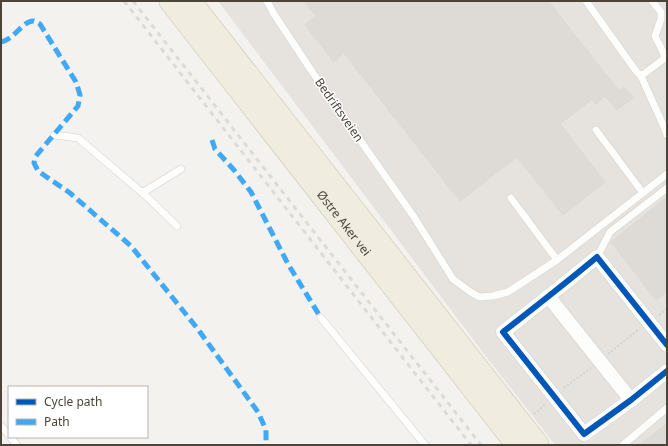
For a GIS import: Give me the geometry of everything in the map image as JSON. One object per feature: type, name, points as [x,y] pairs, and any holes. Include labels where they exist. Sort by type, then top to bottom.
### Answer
[{"type":"highway","name":"Østre Aker vei","points":[[170,1],[517,445]]},
{"type":"highway","name":"Østre Aker vei","points":[[190,1],[538,445]]},
{"type":"street","points":[[667,345],[597,257],[503,332],[584,434],[631,400],[667,371]]},
{"type":"street","points":[[548,296],[631,400]]},
{"type":"lane","name":"Bedriftsveien","points":[[267,1],[313,73],[414,218],[453,279],[468,291],[479,297],[492,296],[508,292],[557,260],[667,174]]},
{"type":"lane","points":[[586,1],[641,76],[666,128],[667,135]]},
{"type":"lane","points":[[641,76],[665,58],[655,36],[661,19],[661,12],[652,1]]},
{"type":"lane","points":[[596,130],[643,192]]},
{"type":"lane","points":[[54,135],[78,138],[142,193],[177,226]]},
{"type":"lane","points":[[142,193],[181,169]]},
{"type":"lane","points":[[597,257],[610,232],[667,188]]},
{"type":"lane","points":[[511,198],[557,260]]},
{"type":"lane","points":[[321,318],[425,445]]},
{"type":"lane","points":[[623,445],[667,408]]},
{"type":"lane","points":[[1,426],[8,434]]},
{"type":"shaded area","points":[[218,1],[667,1],[667,445],[555,445],[485,355]]},
{"type":"shaded area","points":[[602,234],[656,304],[649,309],[653,315],[623,338],[649,370],[663,360],[642,333],[648,328],[667,353],[667,390],[596,445],[573,445],[481,325]]},
{"type":"building","points":[[304,1],[548,1],[619,91],[624,87],[633,98],[617,110],[605,96],[596,104],[592,99],[560,124],[605,182],[563,215],[517,157],[460,201],[344,53],[334,62],[305,25],[316,16]]},
{"type":"building","points":[[667,197],[667,291],[656,300],[611,242]]},
{"type":"building","points":[[667,423],[667,445],[640,445]]},
{"type":"railway","points":[[124,1],[471,445]]},
{"type":"railway","points":[[133,1],[481,445]]},
{"type":"marked path","points":[[1,42],[10,38],[30,22],[34,21],[40,24],[76,82],[80,95],[78,106],[35,157],[34,163],[38,171],[70,193],[131,246],[197,328],[258,412],[266,430],[266,445]]},
{"type":"marked path","points":[[212,140],[215,149],[251,192],[288,264],[321,318]]},
{"type":"cycle path","points":[[667,345],[597,257],[503,332],[584,434],[631,400],[667,371]]}]
